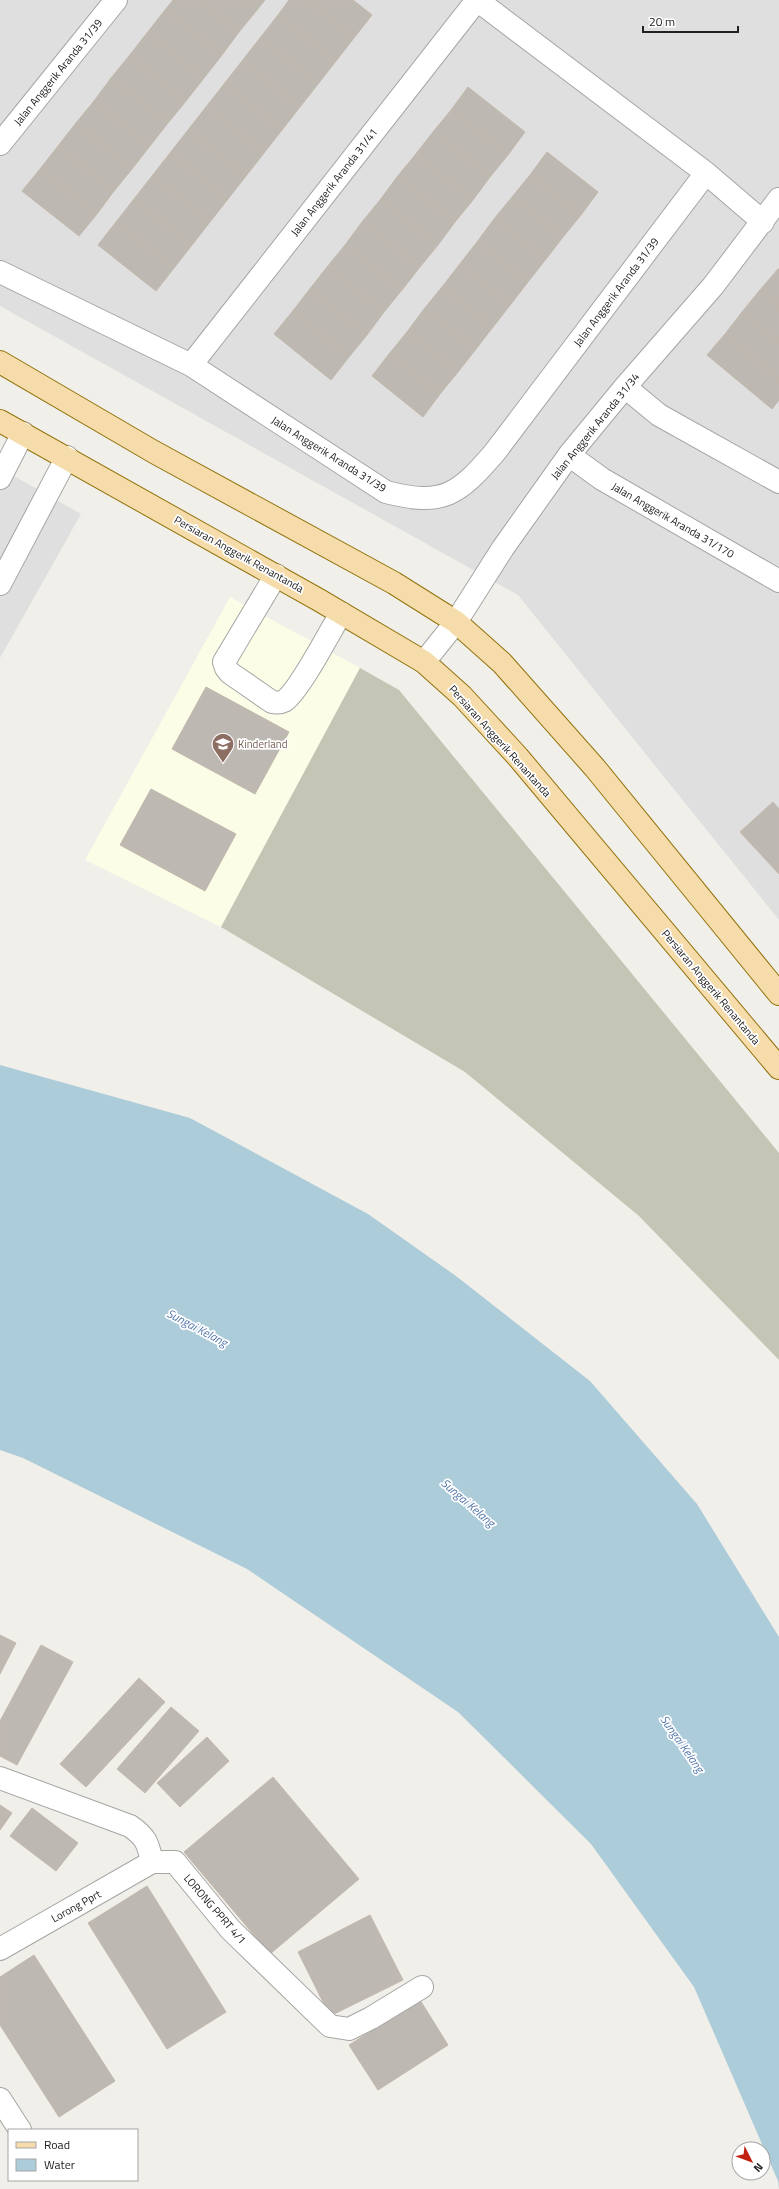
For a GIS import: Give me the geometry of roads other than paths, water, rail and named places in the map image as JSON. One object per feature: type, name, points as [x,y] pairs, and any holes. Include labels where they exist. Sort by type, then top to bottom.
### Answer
[{"type":"main road","points":[[0,362],[154,452],[394,583],[456,622],[502,663],[595,768],[779,994]]},
{"type":"main road","name":"Persiaran Anggerik Renantanda","points":[[0,421],[67,457],[276,575],[424,662],[462,696],[518,757],[779,1068]]},
{"type":"street","name":"Jalan Anggerik Aranda 31/39","points":[[0,144],[116,0]]},
{"type":"street","points":[[477,0],[706,173],[763,222]]},
{"type":"street","name":"Jalan Anggerik Aranda 31/41","points":[[190,365],[477,0]]},
{"type":"street","name":"Jalan Anggerik Aranda 31/39","points":[[0,272],[190,365],[386,492],[404,496],[433,497],[451,494],[471,480],[495,452],[706,173]]},
{"type":"street","name":"Jalan Anggerik Aranda 31/34","points":[[424,662],[456,622],[503,548],[569,455],[625,387],[713,286],[779,199]]},
{"type":"street","points":[[625,387],[659,415],[779,482]]},
{"type":"street","points":[[0,478],[23,433]]},
{"type":"street","name":"Jalan Anggerik Aranda 31/170","points":[[569,455],[602,479],[779,580]]},
{"type":"street","points":[[0,584],[5,562],[67,457]]},
{"type":"street","points":[[276,575],[224,662],[230,673],[272,702],[279,703],[285,700],[296,688],[341,613]]},
{"type":"street","points":[[0,1778],[130,1826],[143,1835],[149,1849],[152,1862]]},
{"type":"street","name":"Lorong Pprt","points":[[0,1949],[152,1862]]},
{"type":"street","name":"LORONG PPRT 4/1","points":[[152,1862],[174,1862],[230,1929],[330,2026],[349,2029],[371,2018],[422,1987]]},
{"type":"street","points":[[0,2099],[19,2129]]},
{"type":"water","name":"Sungai Kelang","points":[[0,1065],[190,1118],[368,1214],[456,1276],[590,1381],[697,1504],[779,1637],[779,2189],[778,2181],[771,2165],[771,2141],[761,2141],[694,1987],[591,1844],[458,1712],[247,1569],[23,1458],[0,1450]]},
{"type":"place","name":"Kinderland","points":[[223,764]]}]
